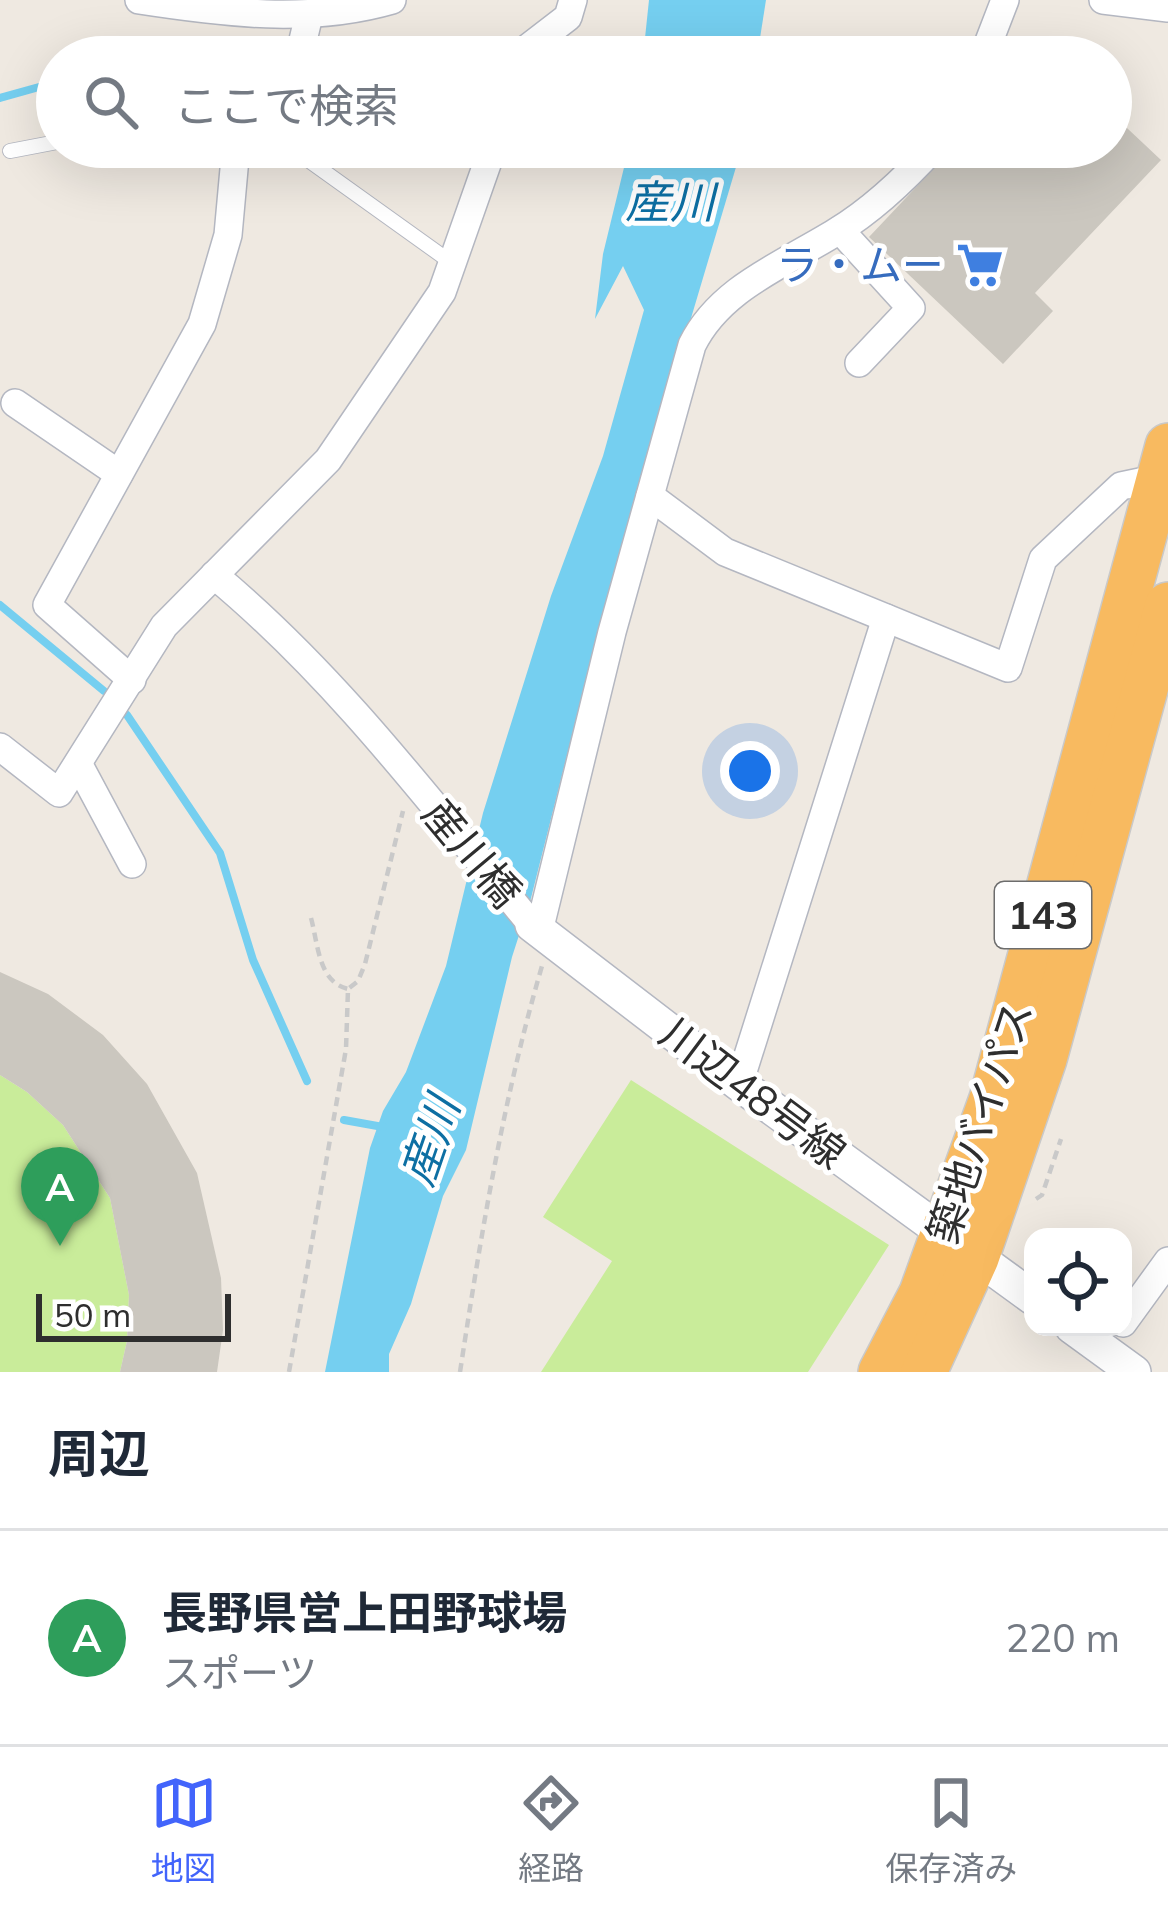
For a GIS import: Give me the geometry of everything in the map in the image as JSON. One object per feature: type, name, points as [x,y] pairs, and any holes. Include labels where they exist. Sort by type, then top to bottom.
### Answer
[{"type":"highway","name":"築地バイパス","points":[[924,1372],[1164,462]]},
{"type":"highway","name":"築地バイパス","points":[[881,1372],[922,1293],[960,1247],[1044,1059],[1168,605]]},
{"type":"street","points":[[145,0],[231,13],[308,15],[358,10],[392,0]]},
{"type":"street","points":[[543,36],[568,17],[573,0]]},
{"type":"street","points":[[991,36],[1005,0]]},
{"type":"street","points":[[1103,0],[1168,8]]},
{"type":"street","points":[[303,36],[308,15]]},
{"type":"street","points":[[132,680],[47,605],[202,324],[228,235],[234,168]]},
{"type":"street","points":[[0,747],[59,794],[164,626],[328,460],[442,292],[486,168]]},
{"type":"street","points":[[540,931],[612,632],[692,345],[705,318],[735,292],[840,230],[915,168]]},
{"type":"street","points":[[840,230],[911,308],[859,363]]},
{"type":"street","points":[[15,403],[119,474]]},
{"type":"street","points":[[650,496],[725,552],[1008,668],[1043,559],[1120,486],[1164,462]]},
{"type":"street","points":[[214,575],[269,621],[410,778]]},
{"type":"street","points":[[740,1084],[886,618]]},
{"type":"street","points":[[79,765],[132,864]]},
{"type":"street","name":"産川橋","points":[[410,778],[540,931]]},
{"type":"street","name":"川辺48号線","points":[[540,931],[1024,1292]]},
{"type":"street","points":[[1132,1311],[1168,1262]]},
{"type":"street","points":[[1117,1336],[1133,1372]]},
{"type":"lane","points":[[10,152],[36,146]]},
{"type":"lane","points":[[319,168],[452,263]]},
{"type":"path","points":[[289,1372],[346,1049],[348,989],[358,981],[365,964],[410,778]]},
{"type":"path","points":[[311,918],[326,976],[348,989]]},
{"type":"path","points":[[460,1372],[540,931]]},
{"type":"path","points":[[1042,1195],[1060,1139]]},
{"type":"green space","points":[[0,1075],[63,1125],[110,1198],[129,1295],[120,1372],[0,1372]]},
{"type":"green space","points":[[631,1080],[889,1245],[808,1372],[541,1372],[612,1261],[543,1217]]},
{"type":"water","name":"産川","points":[[649,0],[766,0],[760,36],[645,36]]},
{"type":"water","name":"産川","points":[[624,168],[736,168],[602,617],[466,1150],[443,1196],[411,1304],[389,1354],[389,1372],[325,1372],[370,1148],[383,1111],[406,1072],[446,966],[483,813],[551,596],[603,456],[644,310],[623,266],[595,319],[603,254]]},
{"type":"building","name":"ラ・ムー","points":[[1132,133],[1161,160],[1035,293],[1053,311],[1003,364],[869,237],[934,168],[1132,168]]},
{"type":"building","points":[[0,972],[48,994],[103,1035],[147,1084],[197,1173],[221,1278],[223,1330],[217,1372],[120,1372],[129,1295],[110,1198],[63,1125],[0,1075]]},
{"type":"waterway","points":[[0,98],[36,88]]},
{"type":"waterway","points":[[0,605],[104,691]]},
{"type":"waterway","points":[[127,715],[220,853],[253,960],[307,1081]]},
{"type":"waterway","points":[[344,1120],[383,1127]]},
{"type":"place","name":"ラ・ムー","points":[[980,265]]},
{"type":"place","name":"長野県営上田野球場","points":[[60,1246]]}]
